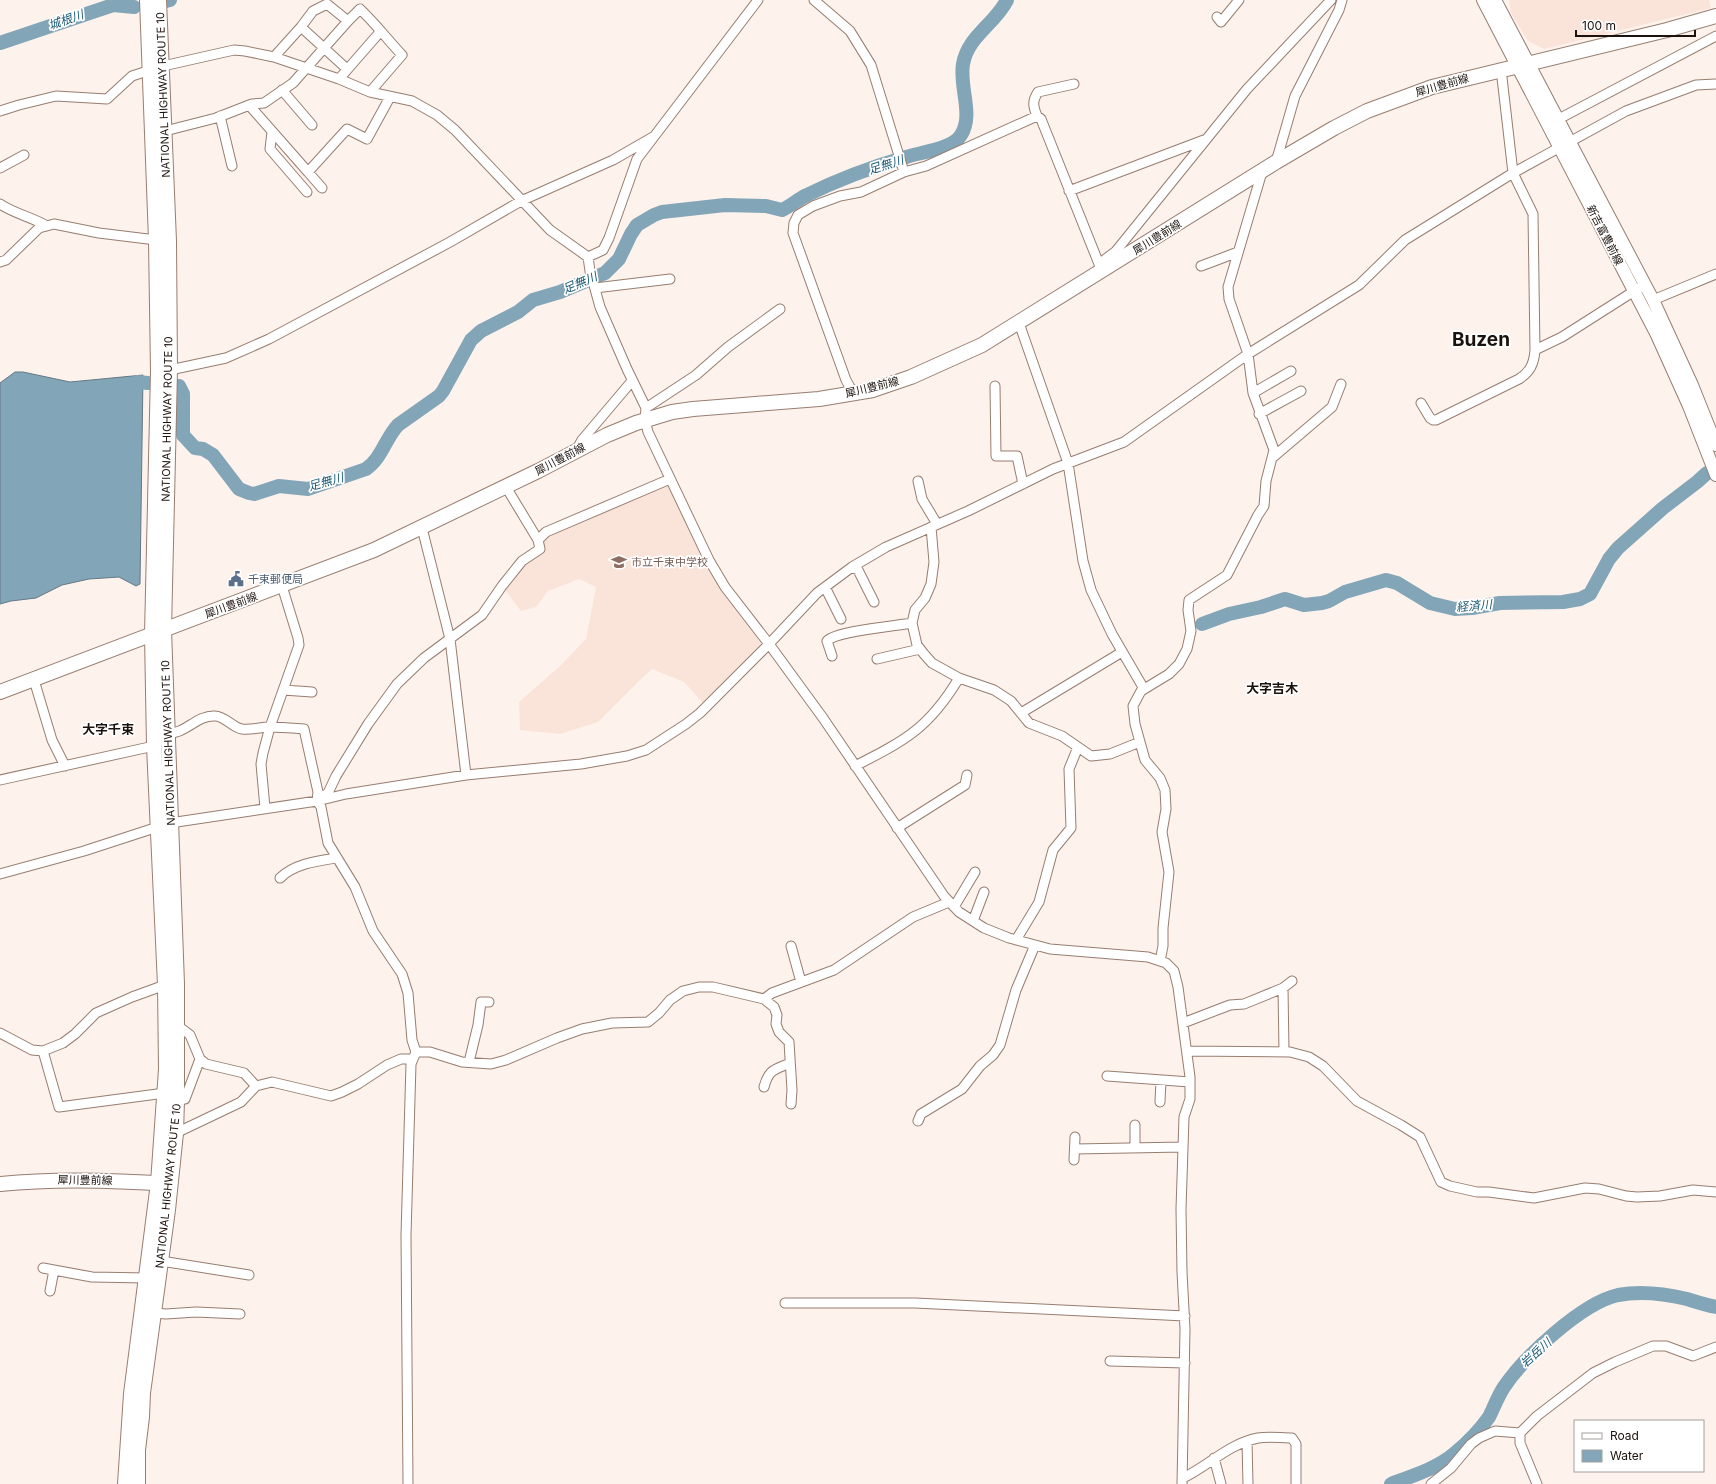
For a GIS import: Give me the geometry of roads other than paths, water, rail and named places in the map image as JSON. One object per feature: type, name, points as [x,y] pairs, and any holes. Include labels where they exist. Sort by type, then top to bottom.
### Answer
[{"type":"main road","name":"NATIONAL HIGHWAY ROUTE 10","points":[[138,1484],[138,1450],[143,1393],[161,1261],[164,1183],[177,1025],[164,825],[154,746],[170,370],[169,241],[165,131],[147,0]]},
{"type":"main road","name":"NATIONAL HIGHWAY ROUTE 10","points":[[125,1484],[131,1394],[146,1278],[164,1183],[176,1133],[171,1096],[165,985],[164,825],[167,733],[158,632],[158,371],[156,240],[159,0]]},
{"type":"main road","name":"新吉富豊前線","points":[[1483,0],[1522,64],[1639,288],[1657,335],[1689,406],[1716,475]]},
{"type":"main road","name":"新吉富豊前線","points":[[1495,0],[1522,64]]},
{"type":"main road","name":"犀川豊前線","points":[[0,692],[374,550],[506,487],[646,414],[819,399],[873,390],[937,366],[982,345],[1019,323],[1100,268],[1262,172],[1276,162],[1334,128],[1367,111],[1432,86],[1667,30],[1716,16]]},
{"type":"main road","name":"新吉富豊前線","points":[[1639,288],[1653,300],[1692,385],[1716,445]]},
{"type":"main road","name":"犀川豊前線","points":[[0,1184],[40,1180],[115,1180],[164,1183]]},
{"type":"street","points":[[588,257],[603,250],[609,238],[637,159],[758,0]]},
{"type":"street","points":[[814,0],[850,31],[868,60],[904,172]]},
{"type":"street","points":[[1217,18],[1221,22],[1239,0]]},
{"type":"street","points":[[1276,162],[1295,96],[1340,10],[1342,0]]},
{"type":"street","points":[[1074,84],[1038,92],[1034,98],[1033,105],[1037,116],[1041,119],[1100,268],[1116,251],[1246,89],[1328,1]]},
{"type":"street","points":[[274,57],[313,11],[327,4],[348,21]]},
{"type":"street","points":[[165,131],[220,116],[252,104],[264,103],[293,83],[360,9],[377,25],[380,32],[402,55],[370,92]]},
{"type":"street","points":[[301,27],[347,69]]},
{"type":"street","points":[[339,79],[380,32]]},
{"type":"street","points":[[1552,122],[1716,36]]},
{"type":"street","points":[[0,111],[56,96],[107,99],[132,76],[157,68],[234,50],[274,57],[305,69],[339,79],[370,92],[412,101],[437,115],[455,130],[550,230],[588,257],[600,307],[646,414],[648,432],[709,560],[721,580],[769,644],[952,905],[959,912],[984,928],[1016,940],[1050,949],[1148,957],[1166,963],[1174,971],[1178,987],[1190,1082],[1190,1099],[1184,1117],[1181,1209],[1185,1363],[1182,1481]]},
{"type":"street","points":[[1421,403],[1431,420],[1442,417],[1524,375],[1533,364],[1535,350],[1533,214],[1514,173],[1501,69]]},
{"type":"street","points":[[0,874],[84,851],[164,825],[317,801],[346,794],[466,775],[581,764],[638,753],[656,744],[695,716],[769,644],[817,593],[852,567],[886,547],[1068,463],[1124,442],[1248,354],[1358,286],[1405,240],[1514,173],[1626,111],[1696,85],[1716,84]]},
{"type":"street","points":[[282,90],[312,125]]},
{"type":"street","points":[[308,172],[347,129],[367,139],[390,97]]},
{"type":"street","points":[[249,105],[322,188]]},
{"type":"street","points":[[220,116],[232,166]]},
{"type":"street","points":[[853,393],[846,380],[794,238],[794,223],[800,212],[840,196],[860,192],[904,172],[926,166],[1037,116]]},
{"type":"street","points":[[272,132],[270,149],[307,192]]},
{"type":"street","points":[[170,370],[226,358],[269,339],[450,242],[521,201],[614,160],[653,137]]},
{"type":"street","points":[[1069,191],[1206,140]]},
{"type":"street","points":[[0,168],[24,155]]},
{"type":"street","points":[[1160,961],[1163,946],[1163,928],[1169,872],[1162,832],[1166,809],[1165,790],[1160,778],[1145,760],[1135,724],[1133,706],[1141,691],[1169,674],[1179,664],[1187,648],[1191,631],[1188,610],[1189,600],[1227,575],[1264,506],[1266,481],[1274,450],[1259,414],[1253,393],[1248,354],[1228,287],[1262,172]]},
{"type":"street","points":[[0,204],[10,211],[38,220],[47,226]]},
{"type":"street","points":[[0,262],[6,260],[39,228],[54,224],[99,233],[156,240]]},
{"type":"street","points":[[1201,266],[1238,252]]},
{"type":"street","points":[[1653,300],[1716,274]]},
{"type":"street","points":[[595,288],[670,279]]},
{"type":"street","points":[[1535,350],[1562,337],[1639,288]]},
{"type":"street","points":[[646,414],[696,375],[728,347],[780,309]]},
{"type":"street","points":[[1019,323],[1068,463],[1083,561],[1091,590],[1122,652],[1144,689]]},
{"type":"street","points":[[1253,393],[1291,371]]},
{"type":"street","points":[[576,450],[582,440],[632,381]]},
{"type":"street","points":[[1272,458],[1332,407],[1341,384]]},
{"type":"street","points":[[995,386],[996,456],[1017,456],[1023,484]]},
{"type":"street","points":[[1259,414],[1301,390]]},
{"type":"street","points":[[538,540],[546,532],[670,479]]},
{"type":"street","points":[[918,480],[922,499],[934,526],[934,562],[930,584],[924,598],[915,610],[912,623],[917,645],[920,649],[932,663],[959,678],[994,690],[1011,701],[1029,723],[1062,736],[1091,756],[1110,754],[1140,742]]},
{"type":"street","points":[[317,801],[328,793],[336,776],[368,724],[397,684],[424,658],[482,615],[522,561],[540,549],[538,540],[506,487]]},
{"type":"street","points":[[422,528],[450,639],[466,775]]},
{"type":"street","points":[[852,567],[858,570],[874,602]]},
{"type":"street","points":[[265,808],[261,764],[270,727],[299,646],[298,638],[282,586]]},
{"type":"street","points":[[825,587],[841,619]]},
{"type":"street","points":[[832,656],[827,641],[830,638],[851,632],[912,623]]},
{"type":"street","points":[[877,659],[920,649]]},
{"type":"street","points":[[1021,713],[1122,652]]},
{"type":"street","points":[[855,766],[898,744],[925,724],[939,708],[959,678]]},
{"type":"street","points":[[34,680],[52,740],[64,766]]},
{"type":"street","points":[[283,690],[312,692]]},
{"type":"street","points":[[1,777],[64,766],[154,746],[167,733],[173,734],[198,720],[216,716],[242,729],[270,727],[304,729],[318,792],[317,801],[321,807],[328,843],[355,887],[373,931],[402,974],[408,993],[414,1055],[411,1064],[406,1235],[408,1484]]},
{"type":"street","points":[[1016,940],[1039,902],[1053,850],[1071,828],[1069,769],[1078,747]]},
{"type":"street","points":[[897,828],[965,785],[967,775]]},
{"type":"street","points":[[280,878],[285,872],[312,862],[336,858]]},
{"type":"street","points":[[764,999],[772,992],[834,970],[913,917],[952,905],[975,872]]},
{"type":"street","points":[[973,921],[984,892]]},
{"type":"street","points":[[918,1121],[921,1114],[962,1089],[980,1066],[993,1055],[1000,1045],[1016,990],[1036,945]]},
{"type":"street","points":[[792,946],[801,982]]},
{"type":"street","points":[[1183,1023],[1230,1005],[1244,1004],[1283,988],[1292,981]]},
{"type":"street","points":[[0,1033],[32,1050],[43,1050],[63,1043],[76,1034],[96,1013],[121,1001],[165,985]]},
{"type":"street","points":[[176,1133],[187,1129],[216,1112],[241,1102],[256,1086],[272,1082],[332,1096],[358,1084],[387,1065],[414,1055],[430,1052],[462,1062],[490,1064],[506,1060],[582,1029],[612,1023],[648,1022],[670,1000],[683,991],[699,987],[713,987],[764,999],[774,1007],[777,1015],[776,1024],[779,1032],[789,1042],[791,1104]]},
{"type":"street","points":[[1283,988],[1284,1052]]},
{"type":"street","points":[[469,1062],[478,1025],[481,1002],[489,1002]]},
{"type":"street","points":[[177,1025],[185,1029],[190,1035],[200,1058],[206,1064],[244,1073],[256,1086]]},
{"type":"street","points":[[43,1050],[59,1107],[171,1096],[185,1099],[200,1058]]},
{"type":"street","points":[[1187,1051],[1284,1052],[1309,1057],[1323,1066],[1357,1101],[1420,1137],[1441,1182],[1450,1186],[1477,1192],[1489,1192],[1534,1198],[1585,1188],[1600,1189],[1626,1196],[1637,1197],[1666,1195],[1693,1190],[1716,1192]]},
{"type":"street","points":[[764,1087],[767,1075],[770,1071],[790,1063]]},
{"type":"street","points":[[1107,1076],[1190,1082]]},
{"type":"street","points":[[1160,1102],[1161,1080]]},
{"type":"street","points":[[1135,1125],[1135,1148]]},
{"type":"street","points":[[1074,1160],[1075,1138]]},
{"type":"street","points":[[1075,1149],[1183,1147]]},
{"type":"street","points":[[161,1261],[249,1275]]},
{"type":"street","points":[[43,1268],[92,1277],[146,1278]]},
{"type":"street","points":[[50,1291],[54,1270]]},
{"type":"street","points":[[785,1303],[915,1304],[1184,1316]]},
{"type":"street","points":[[154,1313],[166,1314],[196,1312],[240,1314]]},
{"type":"street","points":[[1537,1484],[1520,1443],[1520,1434],[1537,1416],[1593,1372],[1653,1346],[1666,1346],[1693,1356],[1716,1348]]},
{"type":"street","points":[[1110,1361],[1185,1363]]},
{"type":"street","points":[[1431,1484],[1451,1468],[1471,1444],[1479,1438],[1496,1431],[1520,1434]]},
{"type":"street","points":[[1182,1481],[1214,1458],[1234,1446],[1260,1438],[1292,1438],[1296,1444],[1296,1484]]},
{"type":"street","points":[[1247,1441],[1248,1484]]},
{"type":"street","points":[[1214,1458],[1221,1484]]},
{"type":"water","points":[[15,372],[23,372],[70,382],[143,375],[140,584],[136,586],[119,577],[89,579],[62,585],[36,598],[0,604],[0,383]]},
{"type":"waterway","name":"城根川","points":[[166,1],[170,0]]},
{"type":"waterway","name":"足無川","points":[[176,386],[179,386],[183,394],[183,435],[195,448],[203,449],[213,455],[239,489],[254,494],[279,486],[308,489],[366,469],[380,454],[398,425],[439,396],[471,340],[481,331],[518,312],[533,300],[560,292],[605,273],[619,259],[637,225],[654,215],[662,212],[725,205],[766,206],[782,210],[819,189],[843,179],[893,161],[944,147],[957,140],[965,127],[966,119],[962,73],[966,54],[976,38],[996,16],[1007,0]]},
{"type":"waterway","name":"城根川","points":[[0,43],[113,5],[134,7]]},
{"type":"waterway","name":"足無川","points":[[130,392],[137,382],[148,383]]},
{"type":"waterway","name":"経済川","points":[[1202,624],[1229,614],[1261,607],[1285,599],[1304,605],[1322,603],[1329,601],[1345,592],[1386,580],[1397,583],[1430,603],[1455,609],[1472,608],[1500,603],[1563,602],[1580,599],[1590,594],[1609,559],[1618,548],[1663,508],[1707,473]]},
{"type":"waterway","name":"岩岳川","points":[[1391,1484],[1432,1468],[1459,1450],[1473,1437],[1489,1417],[1504,1387],[1525,1361],[1571,1320],[1604,1300],[1618,1295],[1635,1293],[1652,1294],[1687,1299],[1716,1307]]},
{"type":"place","name":"市立千束中学校","points":[[619,562]]},
{"type":"place","name":"千束郵便局","points":[[236,579]]},
{"type":"district","name":"Buzen","points":[[1481,339]]},
{"type":"district","name":"大字吉木","points":[[1272,688]]},
{"type":"district","name":"大字千束","points":[[108,729]]}]
